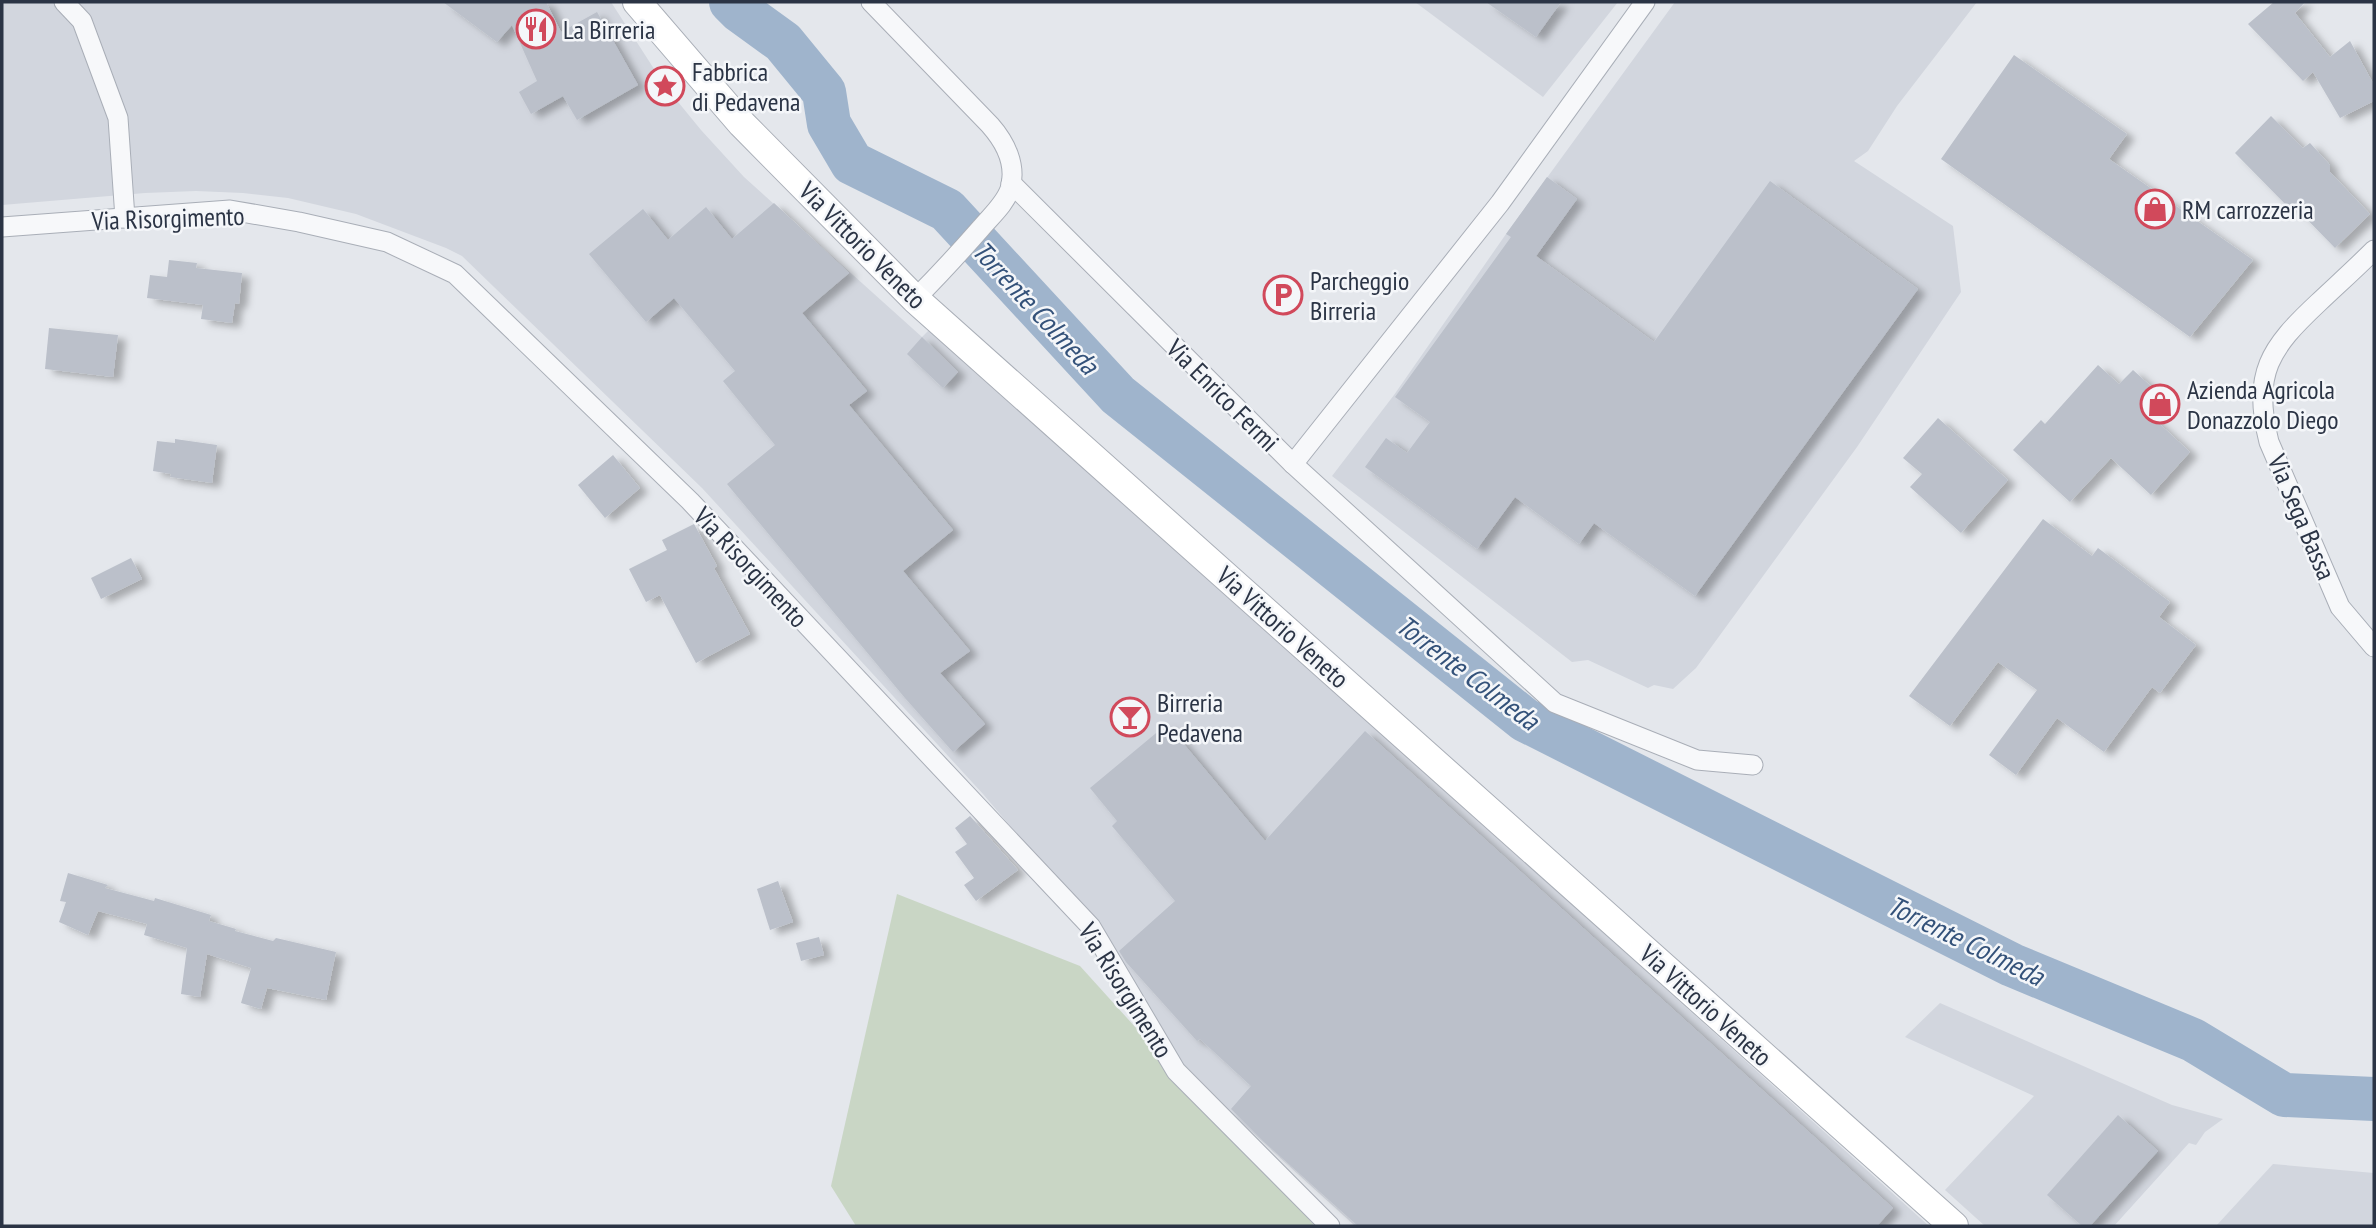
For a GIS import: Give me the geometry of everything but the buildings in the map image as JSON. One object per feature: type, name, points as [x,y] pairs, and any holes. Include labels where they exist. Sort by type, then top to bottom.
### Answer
[{"type":"main road","name":"Via Vittorio Veneto","points":[[637,2],[742,124],[915,299],[1954,1226]]},
{"type":"street","points":[[64,2],[82,20],[118,118],[125,218]]},
{"type":"street","points":[[871,2],[1001,137],[1009,154],[1011,183],[1000,206],[915,299]]},
{"type":"street","name":"Via Enrico Fermi","points":[[1011,183],[1293,464],[1500,203],[1645,2]]},
{"type":"street","name":"Via Risorgimento","points":[[2,226],[230,210],[387,242],[455,274],[690,501],[1091,927],[1176,1071],[1330,1226]]},
{"type":"street","name":"Via Sega Bassa","points":[[2374,250],[2288,332],[2269,362],[2265,374],[2263,406],[2269,442],[2340,607],[2374,647]]},
{"type":"street","points":[[1293,464],[1555,703],[1697,760],[1753,765]]},
{"type":"shaded area","name":"Birreria Pedavena","points":[[2,2],[611,2],[665,86],[744,177],[922,337],[931,328],[1929,1226],[1355,1226],[1162,1050],[1028,847],[983,794],[702,488],[462,256],[356,214],[288,198],[243,193],[145,193],[2,205]]},
{"type":"shaded area","points":[[1415,2],[1618,2],[1543,97]]},
{"type":"shaded area","points":[[1675,2],[1977,2],[1897,106],[1868,151],[1854,161],[1953,226],[1961,292],[1857,447],[1696,668],[1673,689],[1654,685],[1648,688],[1588,660],[1572,662],[1332,476],[1394,395],[1506,234]]},
{"type":"shaded area","points":[[1940,1003],[2172,1105],[2223,1119],[2205,1132],[2196,1145],[2189,1143],[2114,1226],[1985,1226],[1945,1190],[2034,1096],[1905,1037]]},
{"type":"shaded area","points":[[2273,1164],[2374,1173],[2374,1226],[2216,1226]]},
{"type":"green space","points":[[897,894],[1080,966],[1315,1226],[856,1226],[831,1186]]},
{"type":"waterway","name":"Torrente Colmeda","points":[[731,2],[783,42],[824,92],[829,124],[852,163],[947,210],[1118,395],[1525,720],[2012,965],[2193,1040],[2284,1095],[2374,1099]]},
{"type":"place","name":"La Birreria","points":[[536,29]]},
{"type":"place","name":"Fabbrica di Pedavena","points":[[665,86]]},
{"type":"place","name":"RM carrozzeria","points":[[2155,209]]},
{"type":"place","name":"Parcheggio Birreria","points":[[1283,295]]},
{"type":"place","name":"Azienda Agricola Donazzolo Diego","points":[[2160,404]]},
{"type":"place","name":"Birreria Pedavena","points":[[1130,717]]}]
